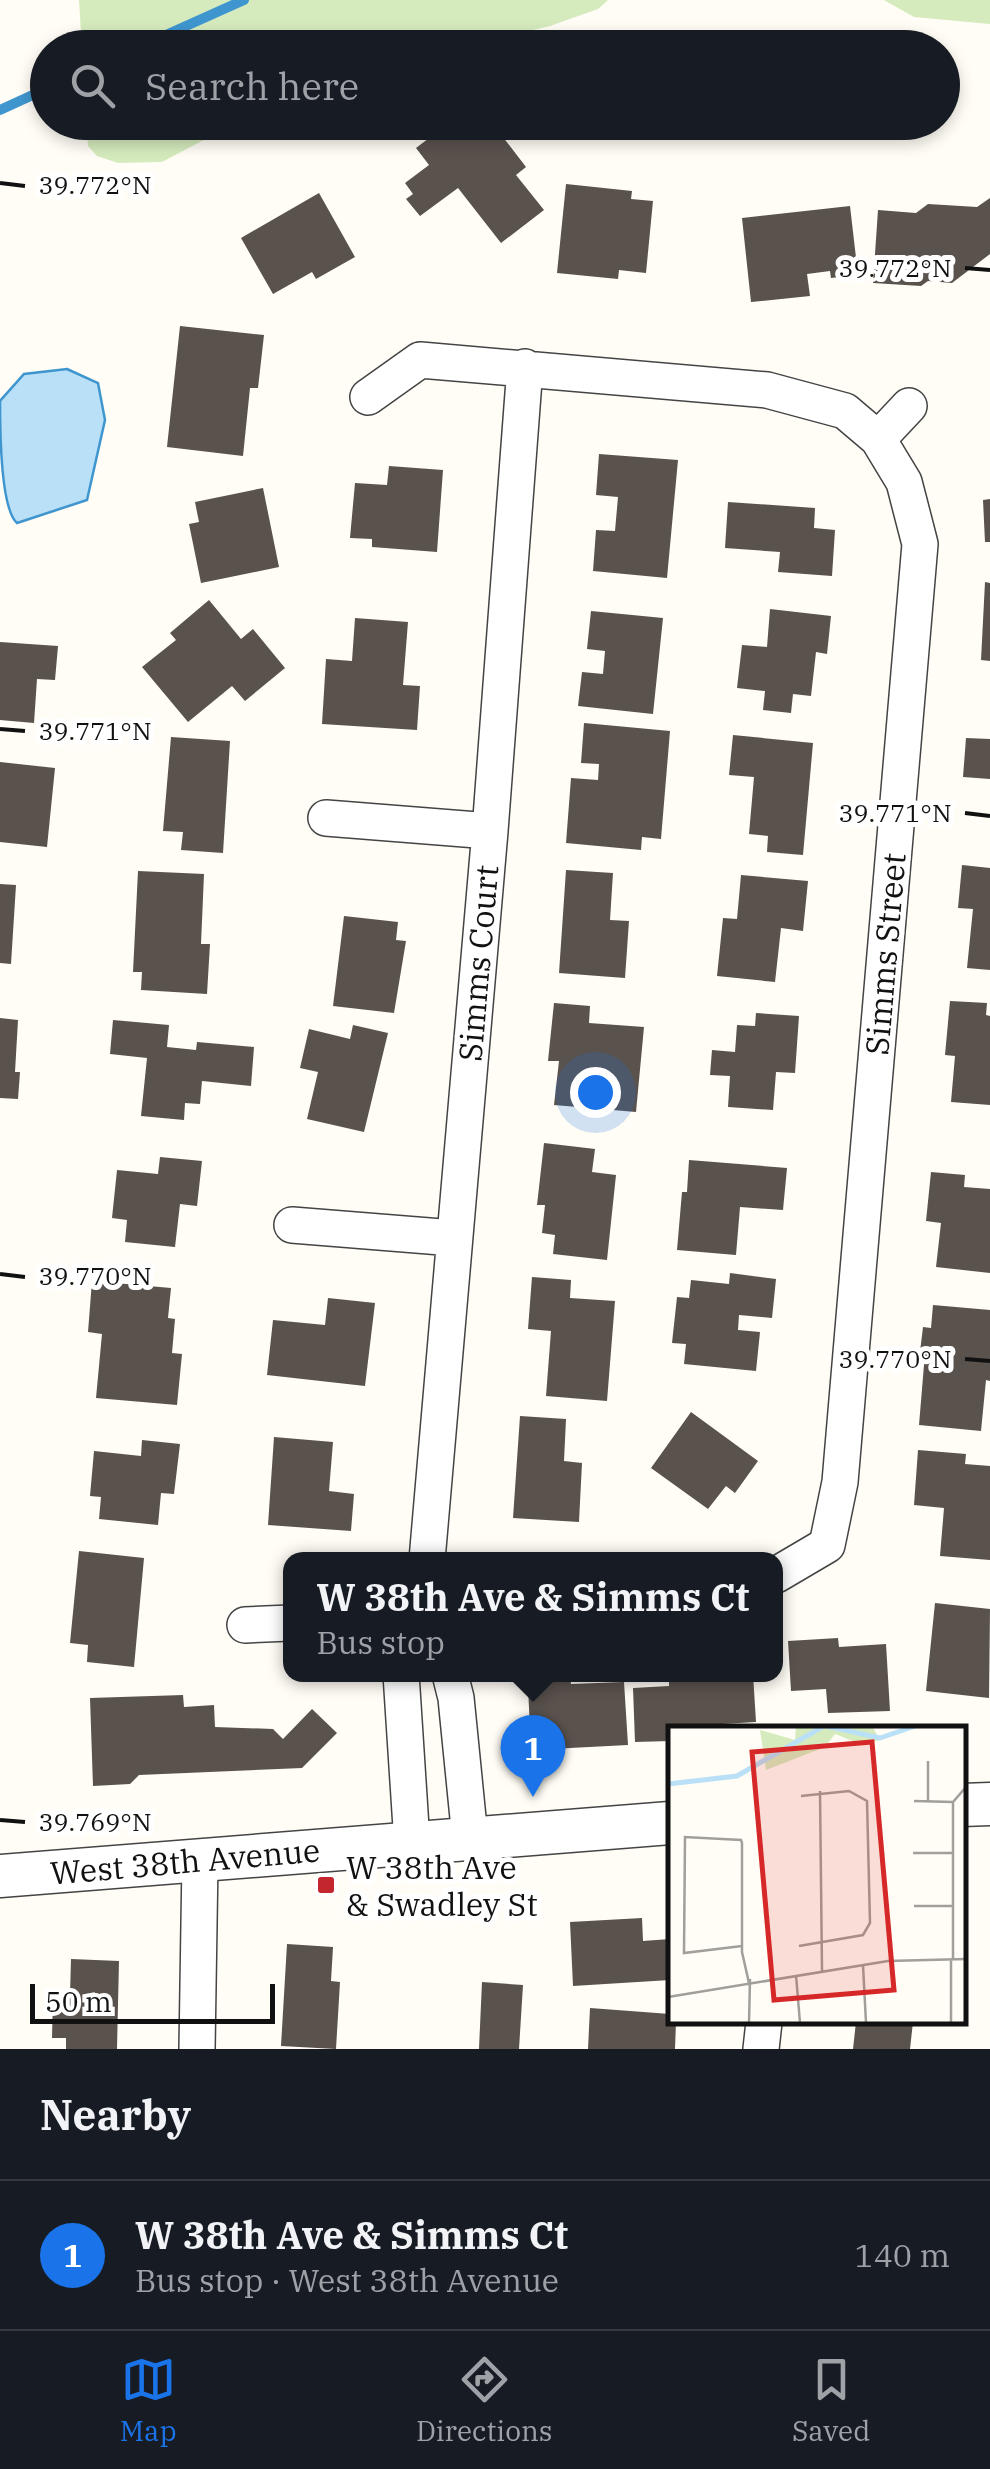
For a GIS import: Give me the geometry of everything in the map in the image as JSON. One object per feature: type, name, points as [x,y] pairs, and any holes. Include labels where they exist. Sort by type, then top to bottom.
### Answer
[{"type":"street","name":"Simms Street","points":[[368,397],[420,360],[767,390],[845,411],[878,439],[904,482],[920,544],[840,1482],[828,1545],[783,1571]]},
{"type":"street","name":"Simms Court","points":[[429,1552],[525,367]]},
{"type":"street","points":[[878,439],[909,406]]},
{"type":"street","points":[[326,818],[490,831]]},
{"type":"street","points":[[292,1225],[454,1238]]},
{"type":"street","points":[[245,1625],[283,1623]]},
{"type":"street","points":[[402,1682],[412,1843]]},
{"type":"street","points":[[452,1682],[470,1838]]},
{"type":"street","points":[[965,1805],[990,1804]]},
{"type":"street","name":"West 38th Avenue","points":[[0,1876],[668,1823]]},
{"type":"street","points":[[197,2049],[200,1861]]},
{"type":"street","points":[[761,2049],[764,2024]]},
{"type":"green space","points":[[79,0],[608,0],[598,9],[533,30],[81,30]]},
{"type":"green space","points":[[884,0],[990,0],[990,24],[914,17]]},
{"type":"green space","points":[[88,140],[204,140],[162,162],[118,163],[97,156]]},
{"type":"water","points":[[67,369],[98,383],[105,420],[87,500],[17,523],[11,515],[4,485],[0,401],[24,374]]},
{"type":"building","points":[[426,140],[505,140],[526,167],[516,175],[544,210],[501,243],[458,188],[420,216],[406,199],[413,194],[405,183],[429,165],[416,148]]},
{"type":"building","points":[[566,184],[632,191],[631,199],[653,201],[646,273],[619,270],[618,279],[557,273]]},
{"type":"building","points":[[319,193],[355,257],[316,279],[312,272],[273,294],[241,238]]},
{"type":"building","points":[[990,198],[990,254],[952,283],[873,283],[878,210],[916,213],[928,204],[977,207]]},
{"type":"building","points":[[850,206],[858,275],[831,278],[830,271],[807,274],[810,296],[751,302],[742,218]]},
{"type":"building","points":[[180,326],[264,335],[258,388],[250,388],[243,456],[167,447]]},
{"type":"building","points":[[599,454],[678,460],[667,578],[593,571],[596,530],[615,531],[618,497],[596,495]]},
{"type":"building","points":[[389,466],[443,470],[437,552],[372,547],[372,539],[350,538],[355,483],[387,485]]},
{"type":"building","points":[[263,488],[279,567],[201,583],[189,524],[199,522],[195,502]]},
{"type":"building","points":[[990,499],[990,542],[985,542],[983,500]]},
{"type":"building","points":[[728,502],[815,508],[814,528],[835,530],[832,576],[778,572],[780,552],[725,548]]},
{"type":"building","points":[[985,582],[990,583],[990,661],[981,660]]},
{"type":"building","points":[[209,600],[241,639],[253,629],[285,668],[245,701],[232,686],[188,722],[142,667],[176,640],[170,633]]},
{"type":"building","points":[[770,609],[831,616],[827,654],[816,652],[811,696],[793,694],[791,713],[763,710],[765,691],[737,688],[742,645],[767,647]]},
{"type":"building","points":[[591,611],[663,618],[653,714],[578,706],[582,672],[603,674],[605,651],[587,649]]},
{"type":"building","points":[[355,618],[408,622],[403,685],[420,686],[417,730],[322,724],[326,659],[352,661]]},
{"type":"building","points":[[0,642],[58,646],[55,680],[37,679],[34,723],[0,720]]},
{"type":"building","points":[[584,723],[670,731],[661,839],[642,837],[641,850],[566,843],[571,778],[598,780],[599,764],[581,763]]},
{"type":"building","points":[[733,735],[813,743],[803,855],[767,852],[768,836],[749,834],[754,777],[729,775]]},
{"type":"building","points":[[171,737],[230,741],[223,853],[181,850],[183,832],[163,831]]},
{"type":"building","points":[[966,738],[990,739],[990,779],[963,777]]},
{"type":"building","points":[[0,762],[55,768],[47,847],[0,842]]},
{"type":"building","points":[[962,865],[990,868],[990,970],[967,968],[973,909],[958,908]]},
{"type":"building","points":[[566,870],[613,873],[610,920],[629,921],[625,978],[559,973]]},
{"type":"building","points":[[138,871],[204,874],[201,944],[210,944],[207,994],[141,990],[142,972],[133,972]]},
{"type":"building","points":[[741,875],[808,881],[803,931],[781,928],[775,982],[717,976],[723,918],[737,919]]},
{"type":"building","points":[[0,884],[16,885],[11,964],[0,963]]},
{"type":"building","points":[[344,916],[398,922],[396,940],[406,941],[394,1013],[333,1006]]},
{"type":"building","points":[[950,1001],[987,1003],[990,1105],[951,1102],[955,1056],[945,1055]]},
{"type":"building","points":[[554,1003],[590,1006],[589,1023],[644,1027],[636,1112],[554,1105],[559,1061],[548,1061]]},
{"type":"building","points":[[756,1013],[799,1016],[795,1073],[776,1072],[773,1110],[728,1107],[730,1076],[710,1075],[712,1050],[735,1052],[737,1025],[755,1026]]},
{"type":"building","points":[[0,1018],[18,1020],[18,1099],[0,1098]]},
{"type":"building","points":[[113,1020],[169,1025],[167,1047],[196,1050],[197,1042],[254,1047],[251,1086],[202,1081],[200,1104],[185,1103],[184,1120],[141,1116],[147,1058],[110,1054]]},
{"type":"building","points":[[353,1025],[388,1033],[364,1132],[307,1119],[318,1072],[300,1068],[309,1029],[350,1039]]},
{"type":"building","points":[[544,1143],[595,1149],[592,1172],[616,1175],[607,1260],[553,1254],[555,1235],[542,1233],[545,1205],[537,1205]]},
{"type":"building","points":[[160,1157],[202,1161],[197,1206],[180,1204],[175,1247],[125,1242],[127,1220],[112,1218],[117,1170],[158,1174]]},
{"type":"building","points":[[689,1160],[787,1168],[783,1210],[740,1207],[736,1255],[677,1250]]},
{"type":"building","points":[[931,1172],[965,1175],[964,1187],[990,1189],[990,1273],[936,1267],[941,1223],[926,1221]]},
{"type":"building","points":[[730,1273],[776,1279],[772,1318],[739,1315],[738,1330],[760,1332],[756,1371],[684,1364],[686,1344],[672,1343],[677,1297],[689,1298],[691,1280],[729,1284]]},
{"type":"building","points":[[532,1277],[571,1280],[570,1298],[615,1301],[607,1401],[546,1396],[551,1331],[528,1329]]},
{"type":"building","points":[[92,1281],[171,1288],[168,1318],[175,1319],[172,1353],[182,1354],[177,1405],[96,1398],[102,1334],[88,1332]]},
{"type":"building","points":[[328,1298],[375,1303],[365,1386],[267,1375],[273,1320],[325,1325]]},
{"type":"building","points":[[933,1305],[990,1310],[990,1381],[986,1380],[981,1431],[919,1425],[925,1353],[920,1352],[923,1327],[931,1328]]},
{"type":"building","points":[[691,1412],[758,1461],[735,1493],[726,1486],[708,1509],[651,1468]]},
{"type":"building","points":[[520,1416],[566,1419],[564,1461],[582,1463],[579,1522],[513,1518]]},
{"type":"building","points":[[274,1437],[333,1442],[329,1491],[354,1494],[351,1531],[268,1525]]},
{"type":"building","points":[[142,1440],[180,1444],[174,1494],[161,1493],[158,1525],[99,1519],[101,1497],[90,1496],[94,1451],[141,1456]]},
{"type":"building","points":[[918,1450],[966,1454],[965,1464],[990,1466],[990,1560],[940,1556],[944,1508],[914,1505]]},
{"type":"building","points":[[79,1551],[144,1558],[134,1667],[87,1662],[88,1645],[70,1643]]},
{"type":"building","points":[[935,1603],[990,1609],[989,1698],[926,1691]]},
{"type":"building","points":[[838,1638],[839,1647],[886,1644],[890,1711],[828,1713],[826,1689],[791,1691],[788,1641]]},
{"type":"building","points":[[547,1682],[624,1682],[628,1745],[531,1750],[528,1687],[547,1686]]},
{"type":"building","points":[[669,1682],[754,1682],[756,1722],[668,1726],[668,1741],[635,1742],[633,1688],[669,1686]]},
{"type":"building","points":[[183,1695],[184,1707],[214,1705],[215,1727],[273,1729],[283,1739],[312,1709],[337,1733],[302,1768],[139,1775],[130,1784],[93,1786],[90,1698]]},
{"type":"building","points":[[642,1918],[643,1941],[668,1939],[668,1980],[573,1986],[570,1922]]},
{"type":"building","points":[[287,1944],[333,1947],[331,1981],[340,1982],[336,2049],[281,2046]]},
{"type":"building","points":[[71,1959],[119,1961],[117,2049],[66,2049],[66,2038],[52,2038],[53,1995],[70,1995]]},
{"type":"building","points":[[482,1982],[523,1985],[519,2049],[479,2049]]},
{"type":"building","points":[[590,2008],[668,2014],[668,2024],[676,2024],[675,2049],[588,2049]]},
{"type":"building","points":[[856,2024],[913,2024],[910,2049],[853,2049]]},
{"type":"waterway","points":[[177,30],[244,0]]},
{"type":"waterway","points":[[0,110],[30,96]]},
{"type":"place","name":"W 38th Ave & Simms Ct","points":[[533,1797]]},
{"type":"place","name":"W 38th Ave & Swadley St","points":[[326,1885]]}]
